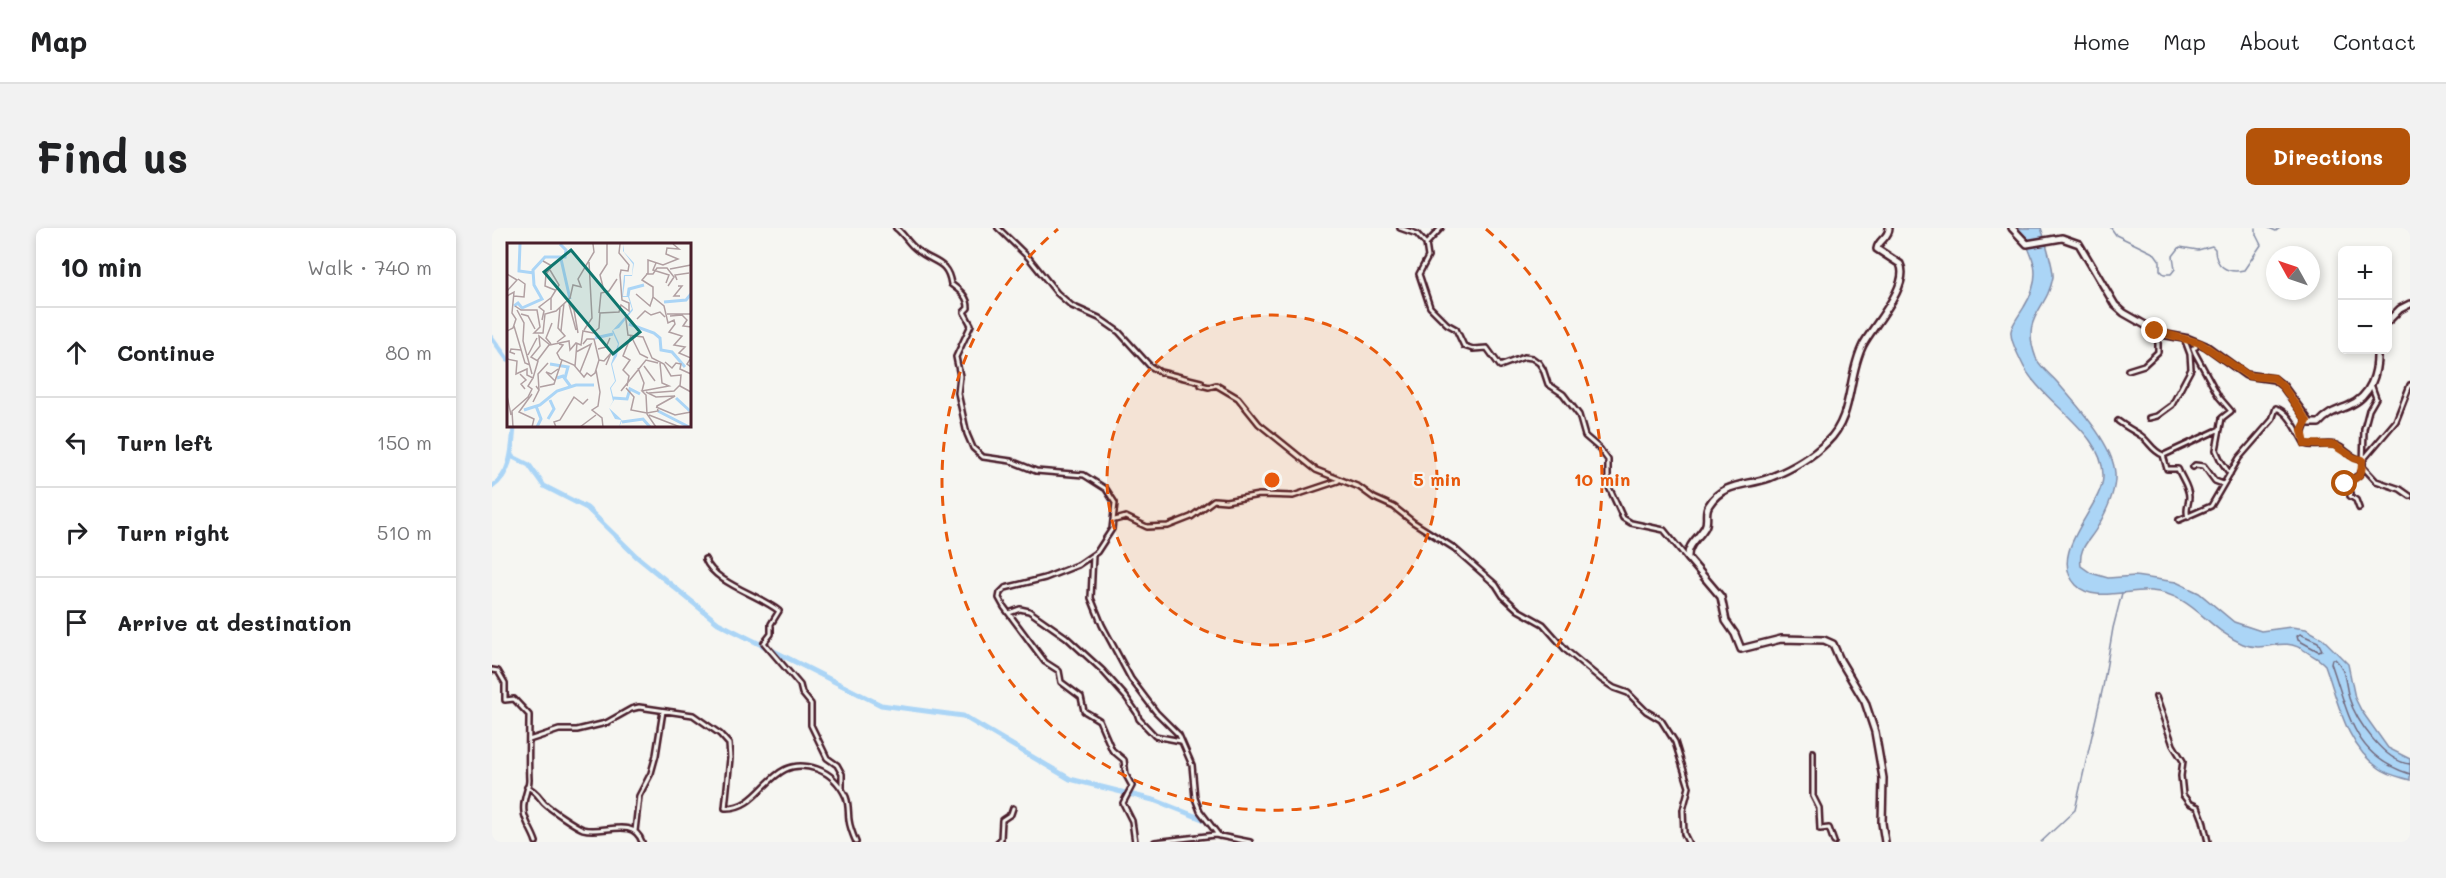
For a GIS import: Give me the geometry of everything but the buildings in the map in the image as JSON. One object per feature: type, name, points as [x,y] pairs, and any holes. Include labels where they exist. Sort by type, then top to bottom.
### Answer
[{"type":"main road","points":[[1885,842],[1882,823],[1883,778],[1875,732],[1865,702],[1840,660],[1835,647],[1830,641],[1824,639],[1781,639],[1741,649],[1726,621],[1719,594],[1688,558],[1689,549],[1706,524],[1707,507],[1723,490],[1767,479],[1805,462],[1838,431],[1846,409],[1860,350],[1888,308],[1902,277],[1900,264],[1877,249],[1888,234],[1889,228]]},
{"type":"main road","points":[[2012,228],[2020,234],[2026,244],[2066,238],[2079,244],[2115,305],[2124,313],[2161,334],[2194,340],[2220,354],[2246,375],[2274,378],[2284,388],[2307,421],[2317,424],[2330,413],[2351,405],[2364,395],[2376,374],[2377,354]]},
{"type":"main road","points":[[2392,317],[2400,309],[2410,304]]},
{"type":"street","points":[[896,228],[914,248],[945,267],[949,272],[951,284],[962,292],[968,303],[968,308],[964,312],[971,325],[956,357],[960,376],[958,391],[967,434],[973,448],[983,457],[1011,461],[1036,471],[1086,476],[1111,495],[1114,503],[1114,520],[1108,537],[1093,555],[1078,565],[1045,578],[1002,590],[999,598],[1045,662],[1059,671],[1062,682],[1081,697],[1084,711],[1099,720],[1112,750],[1124,760],[1126,775],[1132,786],[1123,803],[1132,821],[1135,842]]},
{"type":"street","points":[[998,228],[1029,258],[1057,293],[1070,305],[1098,317],[1119,332],[1150,366],[1160,372],[1201,382],[1201,385],[1209,387],[1216,385],[1224,388],[1242,401],[1243,407],[1259,424],[1316,470],[1338,481],[1356,485],[1374,498],[1394,507],[1454,548],[1496,585],[1524,616],[1543,624],[1568,651],[1602,680],[1628,693],[1646,711],[1661,720],[1675,742],[1689,787],[1683,810],[1684,834],[1688,842]]},
{"type":"street","points":[[1400,228],[1419,235],[1426,244],[1428,259],[1419,273],[1419,278],[1426,290],[1430,307],[1447,324],[1457,330],[1464,346],[1473,349],[1487,348],[1498,365],[1502,366],[1524,357],[1539,363],[1548,384],[1563,394],[1580,416],[1585,436],[1601,450],[1608,460],[1608,485],[1623,518],[1631,523],[1664,530],[1688,558]]},
{"type":"street","points":[[1426,244],[1441,228]]},
{"type":"street","points":[[2128,370],[2144,365],[2158,352],[2158,340],[2161,334]]},
{"type":"street","points":[[2149,418],[2157,416],[2172,405],[2191,369],[2190,354],[2184,338]]},
{"type":"street","points":[[2194,340],[2195,352],[2219,397],[2231,411],[2223,417],[2216,450],[2230,474]]},
{"type":"street","points":[[2371,384],[2376,398],[2369,410],[2364,429],[2362,460],[2364,469],[2376,481],[2400,489],[2410,496]]},
{"type":"street","points":[[2362,460],[2392,426],[2410,386]]},
{"type":"street","points":[[2406,393],[2410,396]]},
{"type":"street","points":[[2179,520],[2211,507],[2243,452],[2264,432],[2277,407],[2284,412],[2302,435]]},
{"type":"street","points":[[2118,421],[2131,432],[2140,435],[2153,450],[2163,456],[2167,469],[2178,469],[2185,482],[2189,500],[2186,510],[2188,517]]},
{"type":"street","points":[[2307,421],[2302,428],[2303,442],[2307,445],[2334,445],[2354,458],[2362,460]]},
{"type":"street","points":[[2163,456],[2221,428]]},
{"type":"street","points":[[2193,467],[2195,465],[2204,466],[2215,481],[2224,484]]},
{"type":"street","points":[[2359,508],[2356,500],[2350,496],[2351,493],[2343,485],[2359,476],[2364,469]]},
{"type":"street","points":[[1114,520],[1127,517],[1148,527],[1163,526],[1191,517],[1212,500],[1223,501],[1261,495],[1287,497],[1338,481]]},
{"type":"street","points":[[1093,555],[1091,598],[1109,639],[1131,679],[1182,741],[1192,765],[1195,798],[1200,811],[1209,819],[1219,836]]},
{"type":"street","points":[[705,559],[715,574],[723,580],[756,595],[779,611],[771,624],[771,634],[764,643],[800,685],[802,693],[811,704],[811,725],[827,758],[837,765],[842,774],[842,790]]},
{"type":"street","points":[[1009,613],[1020,609],[1029,611],[1066,637],[1102,670],[1126,697],[1139,719],[1155,736],[1182,741]]},
{"type":"street","points":[[492,670],[498,670],[505,683],[505,700],[514,699],[529,715],[530,750],[527,768],[530,782],[523,801],[524,812],[536,842]]},
{"type":"street","points":[[2156,697],[2173,745],[2182,761],[2181,776],[2184,795],[2188,802],[2198,807],[2208,842]]},
{"type":"street","points":[[529,740],[559,730],[577,730],[606,723],[639,706],[693,715],[720,734],[729,744],[730,758],[725,808],[741,804],[773,776],[795,765],[819,769],[836,781],[842,790],[847,800],[849,819],[856,842]]},
{"type":"street","points":[[635,831],[639,796],[653,764],[663,711]]},
{"type":"street","points":[[1813,752],[1813,796],[1819,808],[1820,829],[1829,828],[1834,842]]},
{"type":"street","points":[[527,787],[535,790],[554,812],[581,829],[607,830],[625,826],[635,831],[642,842]]},
{"type":"street","points":[[998,842],[1001,839],[1002,820],[1011,814],[1013,807]]},
{"type":"street","points":[[1155,842],[1219,836],[1225,839],[1238,838],[1250,842]]},
{"type":"water","points":[[2018,228],[2041,228],[2053,273],[2050,289],[2036,314],[2031,332],[2036,358],[2093,425],[2113,463],[2115,480],[2112,494],[2101,520],[2085,544],[2081,554],[2081,566],[2091,573],[2108,578],[2135,576],[2176,582],[2199,593],[2234,622],[2261,631],[2291,627],[2306,629],[2322,638],[2348,664],[2355,698],[2388,748],[2410,759],[2410,780],[2394,776],[2383,770],[2358,748],[2344,722],[2325,665],[2307,652],[2298,647],[2281,644],[2260,647],[2243,644],[2230,638],[2189,605],[2166,594],[2142,591],[2101,594],[2083,590],[2076,585],[2069,572],[2067,559],[2078,530],[2100,489],[2103,477],[2101,461],[2082,431],[2029,376],[2013,343],[2012,328],[2030,296],[2035,276],[2029,249]]},
{"type":"waterway","points":[[2111,228],[2116,235],[2155,254],[2160,261],[2160,270],[2164,274],[2171,274],[2175,269],[2173,256],[2180,247],[2198,250],[2212,246],[2215,249],[2217,260],[2223,267],[2232,271],[2244,270],[2261,245],[2256,235],[2256,228]]},
{"type":"waterway","points":[[2269,228],[2276,231],[2280,228]]},
{"type":"waterway","points":[[492,338],[507,359]]},
{"type":"waterway","points":[[492,487],[504,475],[510,460],[514,428]]},
{"type":"waterway","points":[[511,456],[529,465],[544,486],[587,508],[636,556],[718,623],[881,705],[963,716],[1070,779],[1157,801],[1210,822]]},
{"type":"waterway","points":[[2041,842],[2075,810],[2122,593]]},
{"type":"route","points":[[2155,331],[2168,336],[2194,340],[2220,354],[2249,376],[2274,378],[2284,388],[2307,421],[2302,430],[2302,439],[2305,444],[2334,445],[2354,458],[2362,460],[2364,469],[2360,475],[2345,484]]}]
